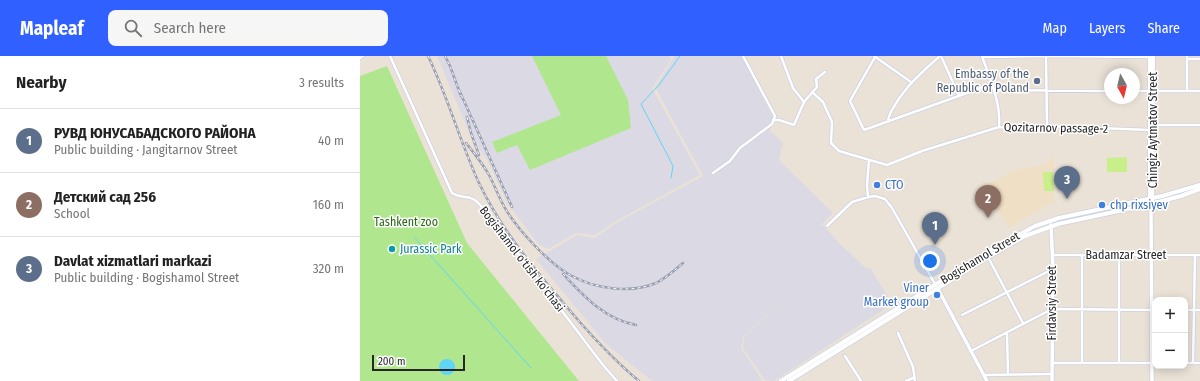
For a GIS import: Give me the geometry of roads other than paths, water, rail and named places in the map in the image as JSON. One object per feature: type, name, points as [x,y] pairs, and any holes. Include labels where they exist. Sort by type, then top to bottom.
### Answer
[{"type":"main road","name":"Chingiz Aytmatov Street","points":[[1151,57],[1151,204]]},
{"type":"main road","name":"Bogishamol Street","points":[[789,381],[935,284],[986,253],[1035,226],[1059,218],[1151,199],[1200,185]]},
{"type":"main road","name":"Bogishamol Street","points":[[781,381],[856,337],[892,318],[1024,236],[1051,225],[1151,204],[1200,189]]},
{"type":"main road","points":[[935,284],[938,289]]},
{"type":"main road","points":[[889,314],[892,318]]},
{"type":"street","points":[[360,58],[364,56]]},
{"type":"street","name":"Bogishamol o'tish ko'chasi","points":[[390,56],[452,193],[458,197],[468,197],[476,200],[603,365],[617,381]]},
{"type":"street","points":[[713,173],[730,162],[740,148],[772,124],[774,115],[743,56]]},
{"type":"street","points":[[781,56],[793,88],[804,102]]},
{"type":"street","points":[[911,82],[875,56],[850,101],[864,130],[992,84]]},
{"type":"street","points":[[888,122],[888,116],[901,94],[911,82],[940,56],[959,96]]},
{"type":"street","points":[[1046,56],[1047,126]]},
{"type":"street","points":[[999,127],[999,109],[983,57],[1151,57]]},
{"type":"street","points":[[1187,91],[1187,57],[1200,59]]},
{"type":"street","points":[[773,120],[784,121],[794,125],[804,102],[817,87],[815,80],[816,78],[825,72]]},
{"type":"street","points":[[994,92],[1000,90],[1104,91]]},
{"type":"street","points":[[1140,91],[1200,91]]},
{"type":"street","name":"Qozitarnov passage-2","points":[[812,92],[823,102],[832,122],[831,143],[839,151],[887,165],[922,151],[999,127],[1015,128],[1047,126],[1151,128],[1200,125]]},
{"type":"street","points":[[868,197],[867,185],[869,160]]},
{"type":"street","points":[[827,226],[852,202],[875,196],[885,199],[892,208],[935,284]]},
{"type":"street","name":"Chingiz Aytmatov Street","points":[[1151,204],[1153,297]]},
{"type":"street","name":"Firdavsiy Street","points":[[1051,225],[1053,269],[1052,381]]},
{"type":"street","name":"Badamzar Street","points":[[1052,255],[1200,255]]},
{"type":"street","points":[[1082,255],[1082,363]]},
{"type":"street","points":[[1119,255],[1120,363]]},
{"type":"street","points":[[1194,363],[1195,255]]},
{"type":"street","points":[[988,257],[1023,324]]},
{"type":"street","points":[[962,315],[1053,269]]},
{"type":"street","points":[[938,289],[987,381]]},
{"type":"street","points":[[971,351],[1052,309],[1152,310]]},
{"type":"street","points":[[1188,310],[1200,310]]},
{"type":"street","points":[[1007,332],[1008,374]]},
{"type":"street","points":[[898,333],[913,367],[914,380],[906,381]]},
{"type":"street","points":[[846,356],[861,381]]},
{"type":"street","points":[[1052,363],[1152,363]]},
{"type":"street","points":[[1188,363],[1200,363]]},
{"type":"street","name":"Chingiz Aytmatov Street","points":[[1152,381],[1153,369]]},
{"type":"street","points":[[984,375],[1052,374]]},
{"type":"water","points":[[447,359],[454,364],[455,367],[450,374],[447,375],[440,370],[439,367],[444,360]]},
{"type":"waterway","points":[[671,178],[673,166],[641,104],[659,85],[680,56]]},
{"type":"waterway","points":[[415,238],[531,368]]},
{"type":"railway","points":[[428,56],[442,87],[479,183],[496,215],[538,273],[579,322],[628,372],[639,381]]},
{"type":"railway","points":[[445,56],[461,96]]},
{"type":"railway","points":[[459,90],[512,207]]},
{"type":"railway","points":[[467,117],[479,155]]},
{"type":"railway","points":[[466,143],[487,171],[505,208],[520,229],[553,263],[570,275],[601,287],[624,289],[635,288],[656,283],[667,277],[683,263]]},
{"type":"railway","points":[[563,274],[595,306],[614,318],[636,325]]},
{"type":"place","name":"Embassy of the Republic of Poland","points":[[1037,81]]},
{"type":"place","name":"СТО","points":[[877,185]]},
{"type":"place","name":"Davlat xizmatlari markazi","points":[[1067,199]]},
{"type":"place","name":"chp rixsiyev","points":[[1102,205]]},
{"type":"place","name":"Детский сад 256","points":[[988,218]]},
{"type":"place","name":"РУВД ЮНУСАБАДСКОГО РАЙОНА","points":[[935,245]]},
{"type":"place","name":"Jurassic Park","points":[[392,249]]},
{"type":"place","name":"Viner Market group","points":[[937,295]]},
{"type":"park label","name":"Tashkent zoo","points":[[406,222]]}]
